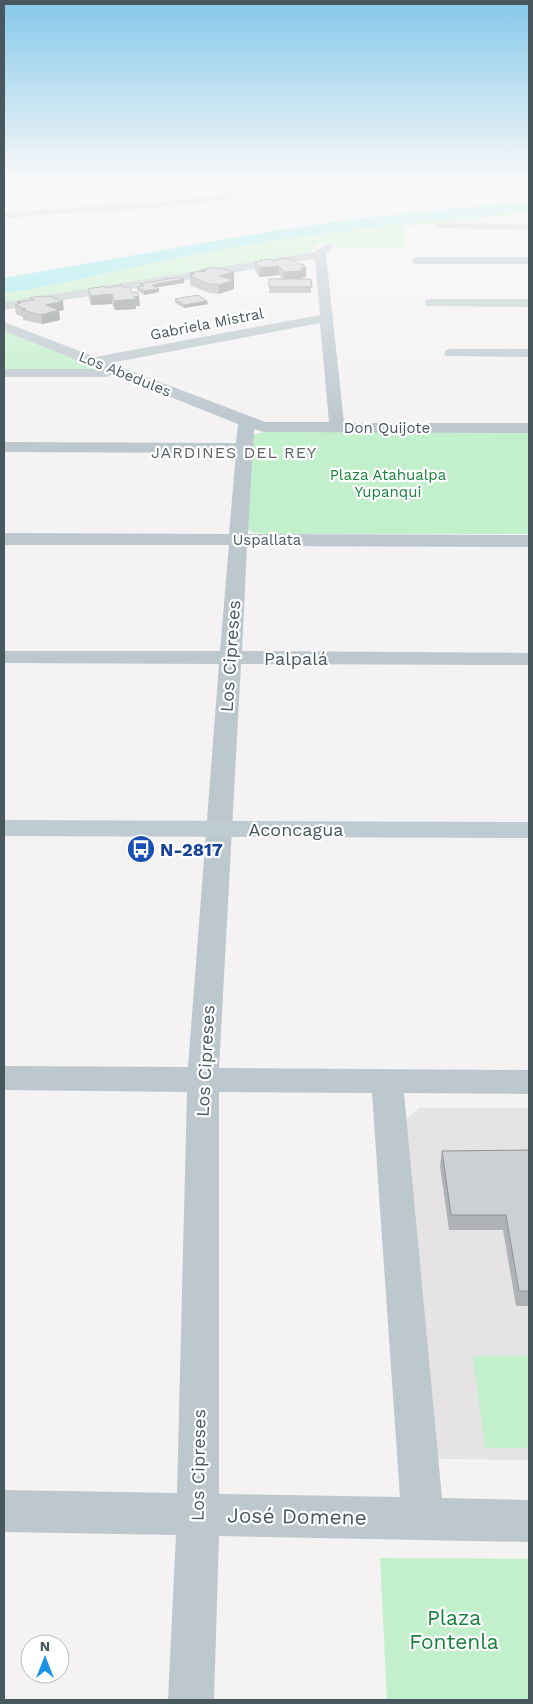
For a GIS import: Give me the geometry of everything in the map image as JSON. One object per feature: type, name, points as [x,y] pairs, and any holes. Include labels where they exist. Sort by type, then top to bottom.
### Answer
[{"type":"street","points":[[4,306],[258,262]]},
{"type":"street","points":[[325,262],[327,318],[337,428]]},
{"type":"street","points":[[431,303],[529,303]]},
{"type":"street","name":"Gabriela Mistral","points":[[93,362],[327,318]]},
{"type":"street","name":"Los Abedules","points":[[4,326],[123,373],[245,435]]},
{"type":"street","points":[[451,353],[529,353]]},
{"type":"street","points":[[4,373],[123,373]]},
{"type":"street","name":"Don Quijote","points":[[4,447],[245,435],[273,428],[529,428]]},
{"type":"street","name":"Los Cipreses","points":[[191,1700],[198,1514],[203,1079],[245,435]]},
{"type":"street","name":"Uspallata","points":[[4,539],[529,541]]},
{"type":"street","name":"Palpalá","points":[[4,657],[529,659]]},
{"type":"street","name":"Aconcagua","points":[[4,828],[529,830]]},
{"type":"street","points":[[4,1078],[529,1082]]},
{"type":"street","points":[[387,1081],[423,1520]]},
{"type":"street","name":"José Domene","points":[[4,1511],[529,1522]]},
{"type":"shaded area","points":[[419,1108],[529,1108],[529,1460],[437,1459],[404,1121]]},
{"type":"green space","points":[[158,262],[261,262],[4,304],[4,293]]},
{"type":"green space","points":[[4,330],[94,366],[96,369],[4,370]]},
{"type":"green space","name":"Plaza Atahualpa Yupanqui","points":[[264,432],[529,432],[529,534],[266,534],[252,532],[248,529],[252,435]]},
{"type":"green space","points":[[473,1356],[529,1356],[529,1448],[485,1448]]},
{"type":"green space","name":"Plaza Fontenla","points":[[380,1558],[529,1559],[529,1700],[387,1700]]},
{"type":"water","points":[[98,262],[160,262],[4,293],[4,278]]},
{"type":"building","points":[[255,262],[296,262],[298,264],[303,264],[306,268],[301,268],[303,271],[284,272],[279,266],[260,268]]},
{"type":"building","points":[[219,268],[234,272],[219,276],[234,280],[219,285],[209,284],[190,276],[195,274],[190,273],[203,272],[206,271],[201,270]]},
{"type":"building","points":[[180,277],[184,279],[152,285],[159,289],[144,291],[137,287],[144,286],[140,284]]},
{"type":"building","points":[[269,279],[311,279],[312,287],[269,287]]},
{"type":"building","points":[[122,285],[122,287],[129,287],[132,292],[137,292],[139,296],[134,297],[136,299],[114,301],[112,294],[91,296],[88,289],[105,286],[106,288]]},
{"type":"building","points":[[198,295],[207,301],[184,305],[175,299]]},
{"type":"building","points":[[49,296],[63,301],[46,305],[59,310],[41,315],[22,310],[26,309],[15,305],[21,303],[17,302],[34,300],[30,298]]},
{"type":"building","points":[[529,1150],[529,1291],[519,1291],[506,1215],[451,1215],[442,1151]]},
{"type":"place","name":"N-2817","points":[[141,849]]},
{"type":"district","name":"JARDINES DEL REY","points":[[234,452]]}]
